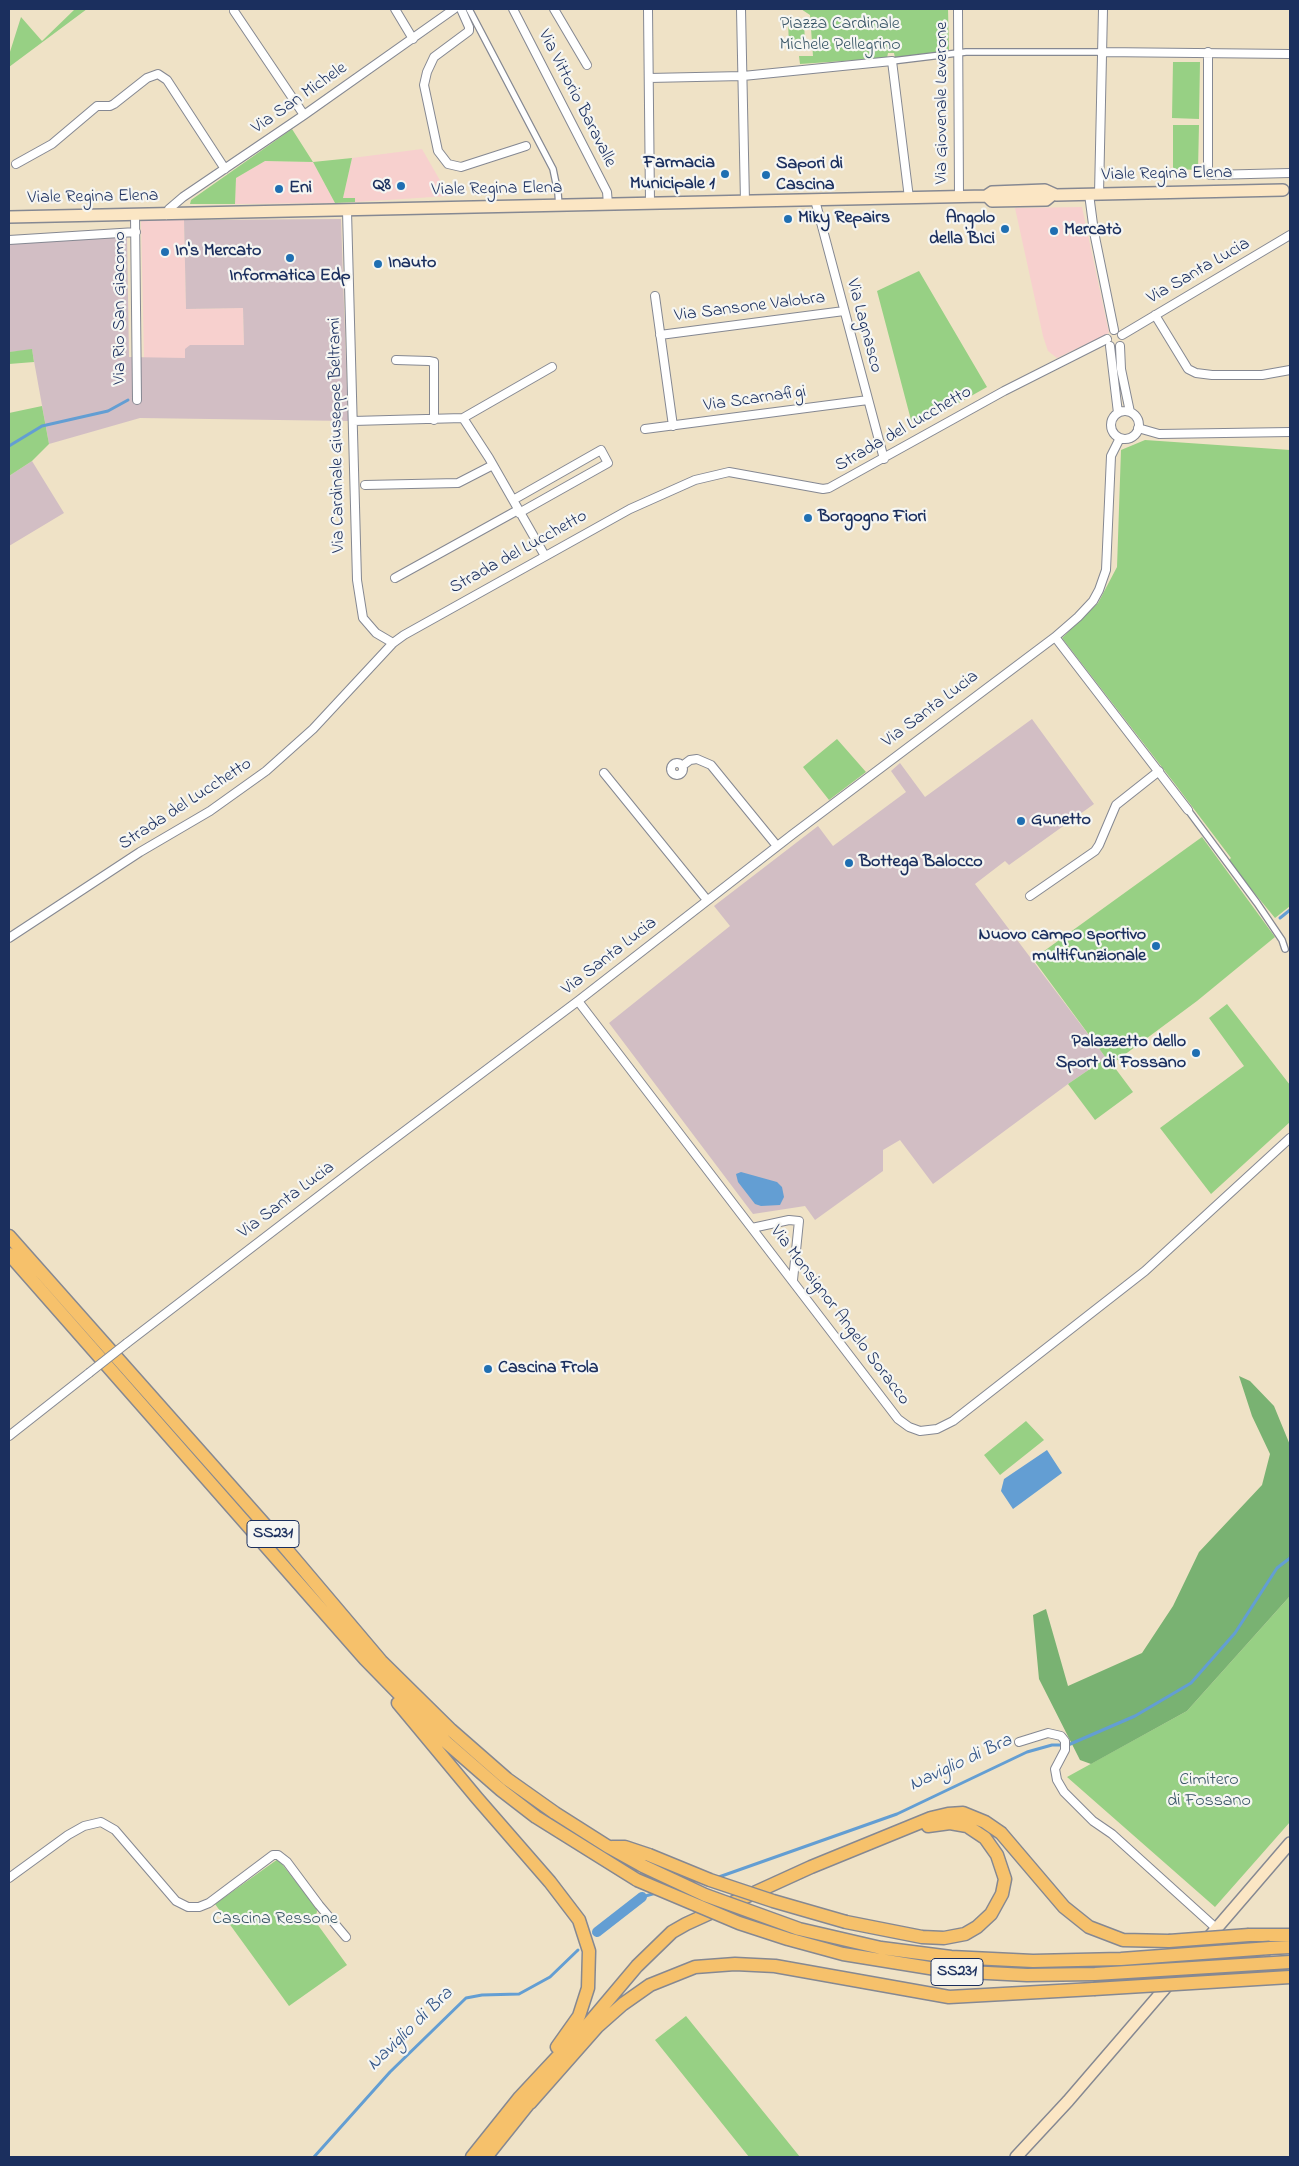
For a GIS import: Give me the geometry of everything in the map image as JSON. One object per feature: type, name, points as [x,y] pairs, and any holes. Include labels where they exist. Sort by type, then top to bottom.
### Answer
[{"type":"highway","name":"SS231","points":[[9,1236],[282,1544],[382,1661],[451,1730],[507,1779],[555,1813],[643,1866],[705,1895],[799,1928],[881,1948],[942,1956],[1033,1961],[1111,1959],[1290,1947]]},
{"type":"highway","name":"SS231","points":[[9,1254],[364,1659],[446,1742],[501,1790],[536,1817],[637,1880],[739,1923],[788,1939],[843,1954],[948,1971],[1027,1975],[1094,1974],[1290,1962]]},
{"type":"highway","points":[[364,1659],[418,1729],[550,1882],[579,1920],[589,1952],[588,1988],[579,2016],[486,2157]]},
{"type":"highway","points":[[525,2100],[638,1966],[672,1932],[686,1924],[899,1831],[931,1818],[948,1814],[963,1813],[984,1822],[1001,1833],[1064,1907],[1088,1927],[1123,1940],[1169,1942],[1249,1935],[1290,1934]]},
{"type":"highway","points":[[607,1846],[625,1847],[710,1880],[846,1922],[922,1937],[944,1938],[965,1934],[977,1927],[995,1907],[1002,1894],[1005,1879],[997,1855],[985,1838],[967,1826],[950,1823],[899,1831]]},
{"type":"highway","points":[[472,2157],[597,2027],[623,2004],[650,1985],[695,1966],[735,1964],[775,1966],[949,1997],[1290,1977]]},
{"type":"main road","name":"Viale Regina Elena","points":[[9,217],[559,206],[607,198],[650,203],[987,196],[992,201],[1046,200],[1052,195],[1288,190]]},
{"type":"main road","points":[[1016,2157],[1068,2101],[1290,1842]]},
{"type":"street","points":[[395,9],[412,39]]},
{"type":"street","name":"Via San Michele","points":[[166,215],[169,209],[183,197],[225,170],[454,9]]},
{"type":"street","points":[[460,9],[469,27],[469,31],[434,58],[424,85],[438,151],[448,164],[461,167],[526,146]]},
{"type":"street","points":[[469,9],[553,169],[559,206]]},
{"type":"street","name":"Via Vittorio Baravalle","points":[[513,9],[607,198]]},
{"type":"street","points":[[554,9],[587,65]]},
{"type":"street","points":[[648,9],[650,203]]},
{"type":"street","points":[[741,9],[746,202]]},
{"type":"street","name":"Via Giovenale Leverone","points":[[958,9],[959,197]]},
{"type":"street","points":[[1103,9],[1094,194],[1094,232],[1114,330]]},
{"type":"street","points":[[234,11],[304,115]]},
{"type":"street","points":[[649,78],[742,76],[892,61],[958,52],[1208,52],[1290,54]]},
{"type":"street","points":[[1208,52],[1208,173],[1210,175],[1290,173]]},
{"type":"street","points":[[892,61],[909,198]]},
{"type":"street","points":[[16,164],[52,144],[97,106],[110,106],[114,104],[147,78],[158,74],[167,80],[225,170]]},
{"type":"street","name":"Via Lagnasco","points":[[815,200],[884,459]]},
{"type":"street","name":"Via Cardinale Giuseppe Beltrami","points":[[347,211],[357,580],[363,618],[369,627],[393,643]]},
{"type":"street","name":"Via Rio San Giacomo","points":[[135,215],[137,400]]},
{"type":"street","points":[[9,240],[136,232]]},
{"type":"street","name":"Via Santa Lucia","points":[[1122,335],[1290,235]]},
{"type":"street","points":[[655,296],[672,426]]},
{"type":"street","name":"Via Sansone Valobra","points":[[660,335],[844,312]]},
{"type":"street","points":[[1155,315],[1188,369],[1196,373],[1212,375],[1262,375],[1290,370]]},
{"type":"street","points":[[1118,413],[1108,342],[1109,333],[1114,330],[1119,331],[1124,339],[1120,346],[1121,369],[1130,412],[1137,419],[1138,428],[1131,437],[1120,438],[1114,433],[1111,426],[1112,419],[1118,413],[1130,412]]},
{"type":"street","points":[[1108,342],[1120,346]]},
{"type":"street","name":"Strada del Lucchetto","points":[[9,938],[140,852],[210,811],[266,771],[313,728],[393,643],[442,612],[630,509],[695,480],[729,472],[823,489],[829,488],[884,459],[1004,390],[1108,342]]},
{"type":"street","points":[[396,360],[429,360],[434,362],[434,420]]},
{"type":"street","points":[[353,421],[463,418],[552,367]]},
{"type":"street","name":"Via Scarnafigi","points":[[645,429],[868,400]]},
{"type":"street","points":[[463,418],[493,465],[544,556]]},
{"type":"street","points":[[1138,428],[1159,434],[1290,432]]},
{"type":"street","name":"Via Santa Lucia","points":[[9,1436],[127,1342],[578,1001],[777,846],[1055,637],[1093,601],[1103,581],[1106,570],[1111,456],[1120,438]]},
{"type":"street","points":[[395,578],[608,463],[601,450],[513,500]]},
{"type":"street","points":[[365,485],[458,483],[493,465]]},
{"type":"street","points":[[1055,637],[1188,810],[1282,940],[1285,949]]},
{"type":"street","points":[[682,766],[690,760],[697,760],[711,765],[777,846]]},
{"type":"street","points":[[1030,896],[1095,851],[1116,805],[1159,771]]},
{"type":"street","points":[[604,773],[707,900]]},
{"type":"street","name":"Via Monsignor Angelo Soracco","points":[[578,1001],[898,1419],[909,1427],[920,1431],[937,1429],[953,1420],[1146,1271],[1290,1138]]},
{"type":"street","points":[[752,1228],[789,1220],[799,1221],[793,1280]]},
{"type":"street","points":[[1019,1742],[1048,1733],[1061,1736],[1064,1741],[1065,1750],[1055,1769],[1056,1780],[1064,1792],[1093,1820],[1112,1834],[1217,1929]]},
{"type":"street","points":[[9,1878],[84,1826],[101,1822],[114,1830],[176,1901],[188,1907],[199,1907],[209,1903],[273,1855],[278,1855],[287,1862],[346,1937]]},
{"type":"shaded area","points":[[422,149],[449,196],[355,202],[355,198],[343,198],[352,158]]},
{"type":"shaded area","points":[[265,161],[313,162],[335,203],[235,204],[236,178]]},
{"type":"shaded area","points":[[1082,207],[1109,333],[1057,358],[1048,351],[1043,336],[1015,208]]},
{"type":"shaded area","points":[[341,219],[348,421],[140,418],[49,444],[32,350],[9,352],[9,242],[127,235],[129,357],[185,358],[185,349],[190,345],[244,345],[243,308],[186,309],[184,220]]},
{"type":"shaded area","points":[[141,220],[184,220],[186,309],[243,308],[244,345],[190,345],[185,358],[144,358]]},
{"type":"shaded area","points":[[32,461],[64,513],[9,546],[9,476]]},
{"type":"shaded area","points":[[1032,719],[1094,804],[1009,865],[1005,861],[975,884],[1106,1058],[933,1184],[900,1140],[883,1150],[883,1171],[815,1220],[805,1206],[753,1214],[609,1023],[730,926],[714,906],[818,826],[833,846],[906,792],[891,771],[900,763],[925,797]]},
{"type":"green space","points":[[75,9],[87,9],[9,67],[9,55],[21,17],[42,41]]},
{"type":"green space","name":"Piazza Cardinale Michele Pellegrino","points":[[801,9],[948,9],[949,50],[895,58],[894,53],[888,53],[887,58],[800,64],[799,56],[813,56],[810,15]]},
{"type":"green space","points":[[804,19],[805,46],[789,47],[788,20]]},
{"type":"green space","points":[[1173,62],[1200,62],[1199,119],[1172,118]]},
{"type":"green space","points":[[1173,125],[1199,125],[1198,170],[1173,169]]},
{"type":"green space","points":[[292,129],[313,162],[265,161],[236,178],[235,204],[190,204],[191,200]]},
{"type":"green space","points":[[352,158],[343,198],[355,198],[355,202],[335,203],[313,162]]},
{"type":"green space","points":[[919,271],[987,387],[918,426],[911,420],[877,291]]},
{"type":"green space","points":[[32,349],[34,362],[9,364],[9,352]]},
{"type":"green space","points":[[42,406],[49,444],[32,461],[9,476],[9,413]]},
{"type":"green space","points":[[1145,440],[1290,450],[1290,906],[1275,918],[1228,861],[1231,858],[1062,638],[1098,603],[1117,567],[1121,450]]},
{"type":"green space","points":[[837,739],[866,772],[829,800],[803,767]]},
{"type":"green space","name":"Nuovo campo sportivo multifunzionale","points":[[1202,837],[1275,937],[1197,1001],[1112,1064],[1133,1092],[1095,1120],[1068,1084],[1106,1058],[1033,959]]},
{"type":"green space","points":[[1227,1004],[1290,1085],[1290,1122],[1211,1194],[1160,1128],[1244,1066],[1209,1018]]},
{"type":"green space","points":[[1239,1376],[1250,1381],[1274,1406],[1290,1445],[1290,1596],[1187,1711],[1091,1764],[1080,1760],[1039,1679],[1033,1615],[1046,1609],[1068,1686],[1142,1653],[1173,1606],[1199,1552],[1262,1485],[1270,1454],[1252,1416]]},
{"type":"green space","points":[[1026,1421],[1044,1440],[1000,1475],[984,1455]]},
{"type":"green space","name":"Cimitero di Fossano","points":[[1290,1596],[1290,1822],[1215,1907],[1067,1777],[1187,1711]]},
{"type":"green space","name":"Cascina Ressone","points":[[278,1859],[315,1906],[317,1911],[315,1921],[347,1965],[289,2006],[215,1904]]},
{"type":"green space","points":[[686,2016],[800,2157],[749,2157],[655,2040]]},
{"type":"water","points":[[741,1172],[777,1182],[782,1187],[784,1197],[780,1205],[761,1206],[755,1204],[738,1182],[736,1174]]},
{"type":"water","points":[[1047,1450],[1062,1473],[1013,1509],[1001,1491],[1004,1479]]},
{"type":"waterway","points":[[9,446],[42,426],[108,411],[128,400]]},
{"type":"waterway","points":[[1280,918],[1290,910]]},
{"type":"waterway","name":"Naviglio di Bra","points":[[716,1878],[897,1814],[1027,1752],[1052,1745],[1068,1745],[1135,1716],[1191,1683],[1235,1633],[1277,1568],[1290,1558]]},
{"type":"waterway","name":"Naviglio di Bra","points":[[642,1897],[656,1893]]},
{"type":"waterway","name":"Naviglio di Bra","points":[[597,1932],[642,1897]]},
{"type":"waterway","name":"Naviglio di Bra","points":[[314,2157],[390,2072],[466,1998],[482,1995],[519,1994],[550,1977],[578,1950]]},
{"type":"place","name":"Farmacia Municipale 1","points":[[725,174]]},
{"type":"place","name":"Sapori di Cascina","points":[[766,175]]},
{"type":"place","name":"Q8","points":[[401,186]]},
{"type":"place","name":"Eni","points":[[279,189]]},
{"type":"place","name":"Miky Repairs","points":[[788,219]]},
{"type":"place","name":"Angolo della BIci","points":[[1005,229]]},
{"type":"place","name":"Mercatò","points":[[1054,231]]},
{"type":"place","name":"In's Mercato","points":[[165,252]]},
{"type":"place","name":"Informatica Edp","points":[[290,258]]},
{"type":"place","name":"Inauto","points":[[378,264]]},
{"type":"place","name":"Borgogno Fiori","points":[[808,518]]},
{"type":"place","name":"Gunetto","points":[[1021,821]]},
{"type":"place","name":"Bottega Balocco","points":[[849,863]]},
{"type":"place","name":"Nuovo campo sportivo multifunzionale","points":[[1156,946]]},
{"type":"place","name":"Palazzetto dello Sport di Fossano","points":[[1196,1053]]},
{"type":"place","name":"Cascina Frola","points":[[488,1369]]}]
